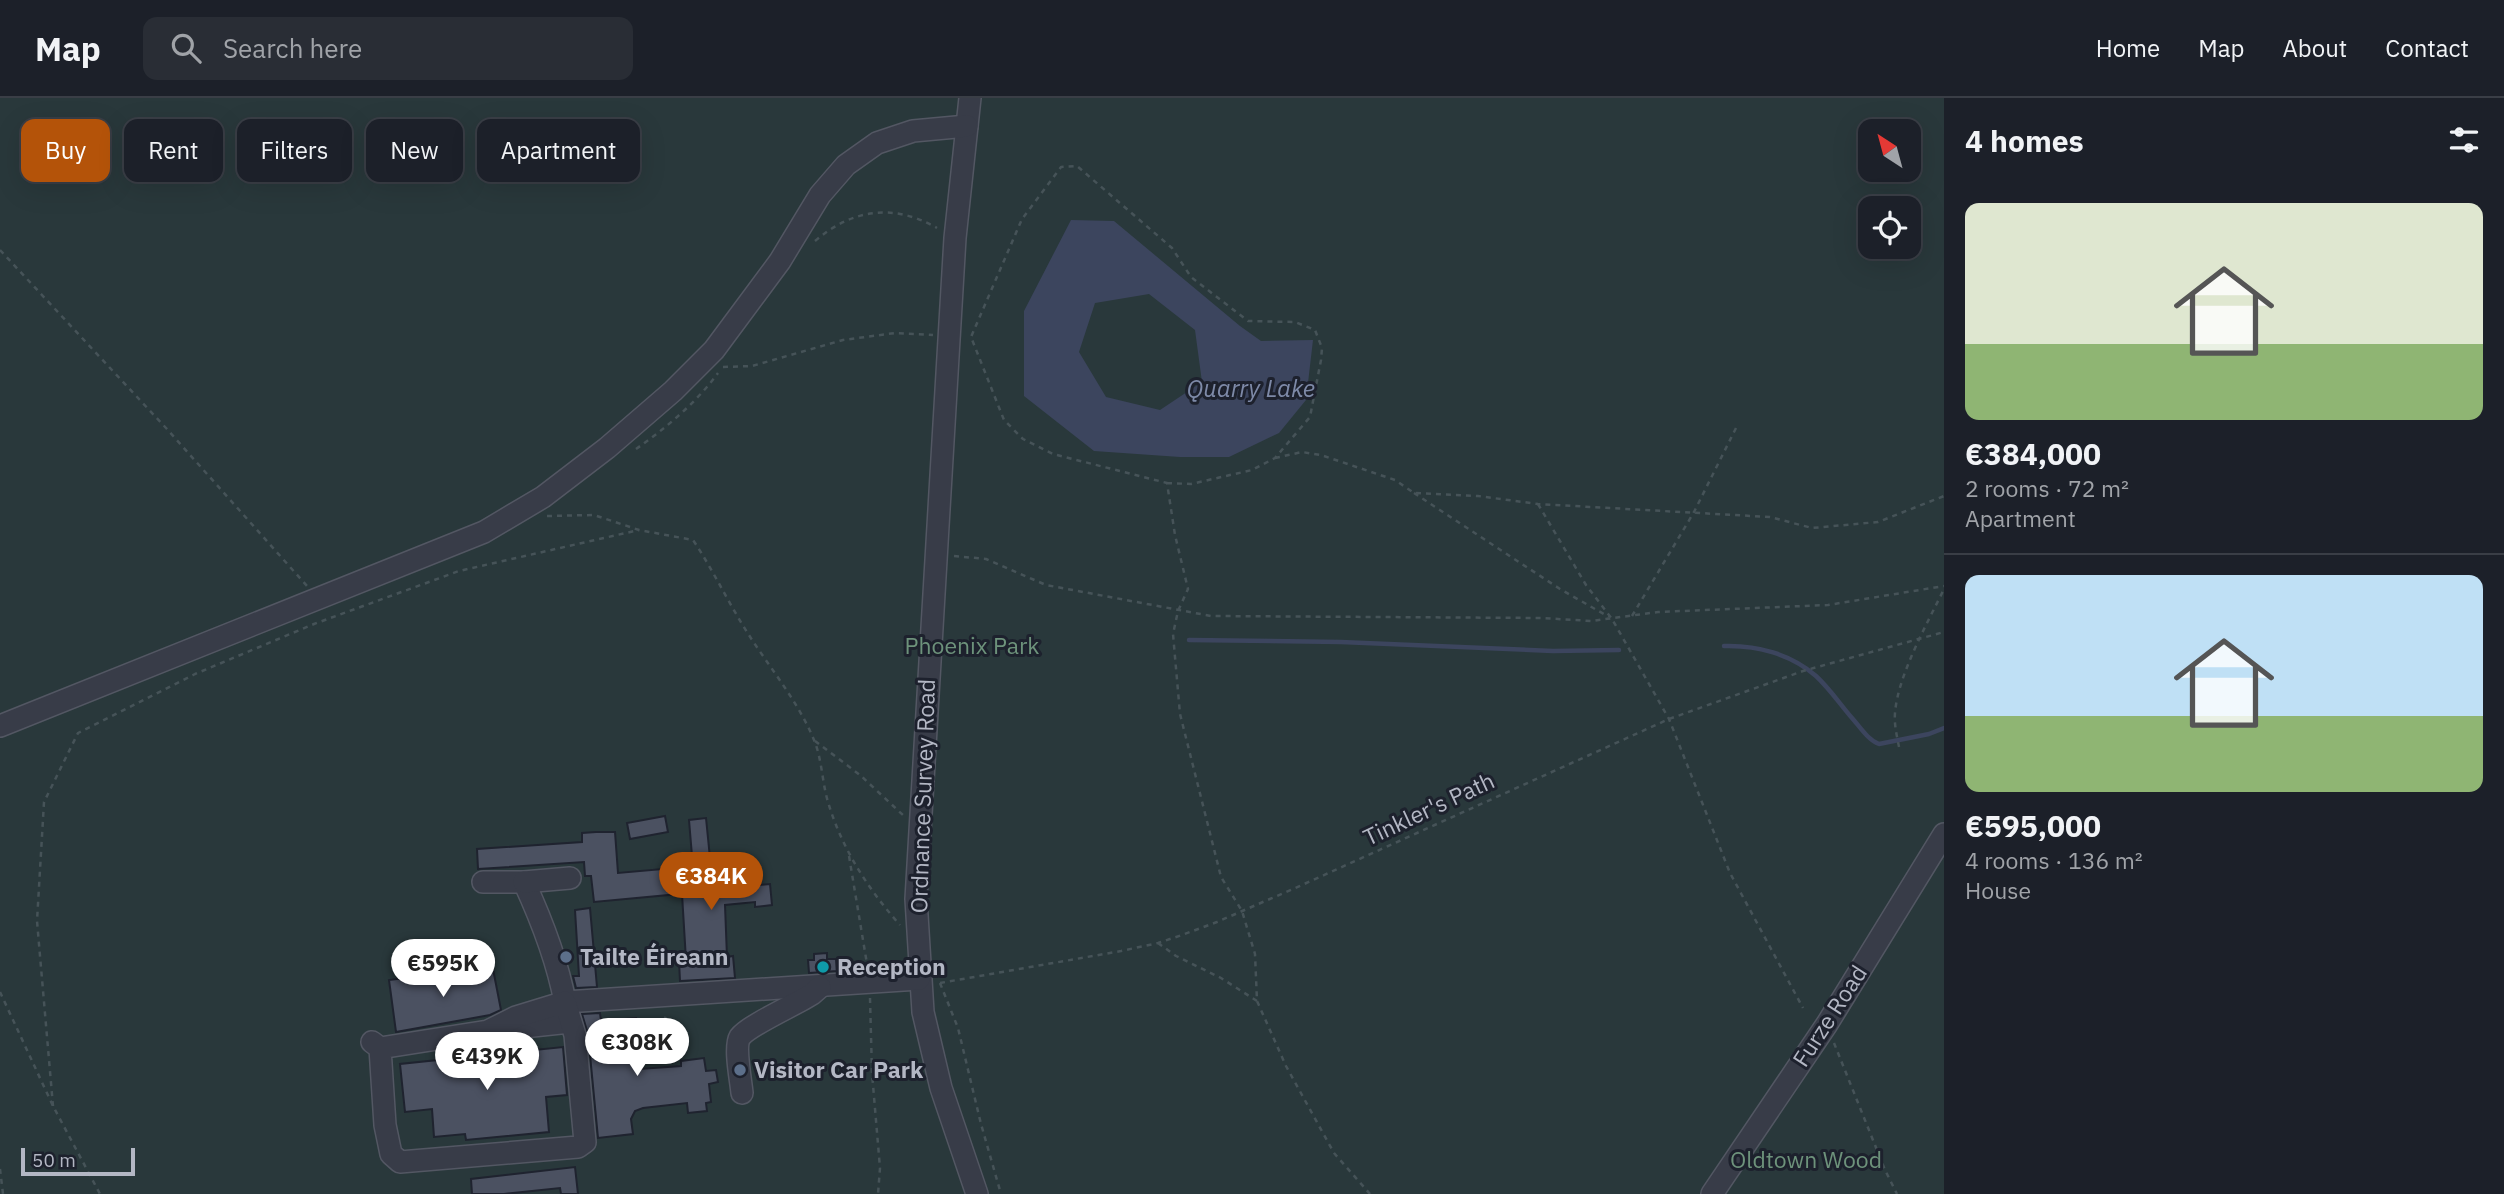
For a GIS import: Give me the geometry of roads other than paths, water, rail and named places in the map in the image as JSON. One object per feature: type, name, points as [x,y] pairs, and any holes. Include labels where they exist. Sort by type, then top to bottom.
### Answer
[{"type":"street","name":"Ordnance Survey Road","points":[[970,98],[955,238],[916,899],[920,947],[930,981],[923,1012],[941,1088],[977,1194]]},
{"type":"street","points":[[0,726],[484,532],[543,498],[635,424],[714,350],[780,261],[820,195],[846,165],[877,143],[913,131],[967,126]]},
{"type":"street","name":"Furze Road","points":[[1712,1194],[1827,1024],[1944,834]]},
{"type":"street","points":[[483,882],[570,878]]},
{"type":"street","points":[[524,881],[558,966],[567,1012],[575,1035],[585,1142],[578,1147],[400,1162],[391,1154],[385,1125],[376,1045],[488,1031],[516,1017],[567,1012],[672,997],[930,981]]},
{"type":"street","points":[[742,1093],[738,1047],[741,1037],[757,1025],[813,995],[820,987]]},
{"type":"water","name":"Quarry Lake","points":[[1071,220],[1114,221],[1261,341],[1313,340],[1306,400],[1279,433],[1229,457],[1180,457],[1094,451],[1024,396],[1024,311]],"holes":[[[1149,294],[1195,330],[1202,382],[1160,410],[1106,397],[1079,352],[1095,303]]]},
{"type":"waterway","points":[[1189,640],[1341,642],[1553,651],[1619,650]]},
{"type":"waterway","points":[[1724,646],[1773,652],[1806,668],[1868,736],[1879,744],[1929,734],[1944,728]]},
{"type":"place","name":"Tailte Éireann","points":[[566,957]]},
{"type":"place","name":"Reception","points":[[823,967]]},
{"type":"place","name":"Visitor Car Park","points":[[740,1070]]},
{"type":"park label","name":"Phoenix Park","points":[[972,646]]},
{"type":"park label","name":"Oldtown Wood","points":[[1806,1160]]}]
